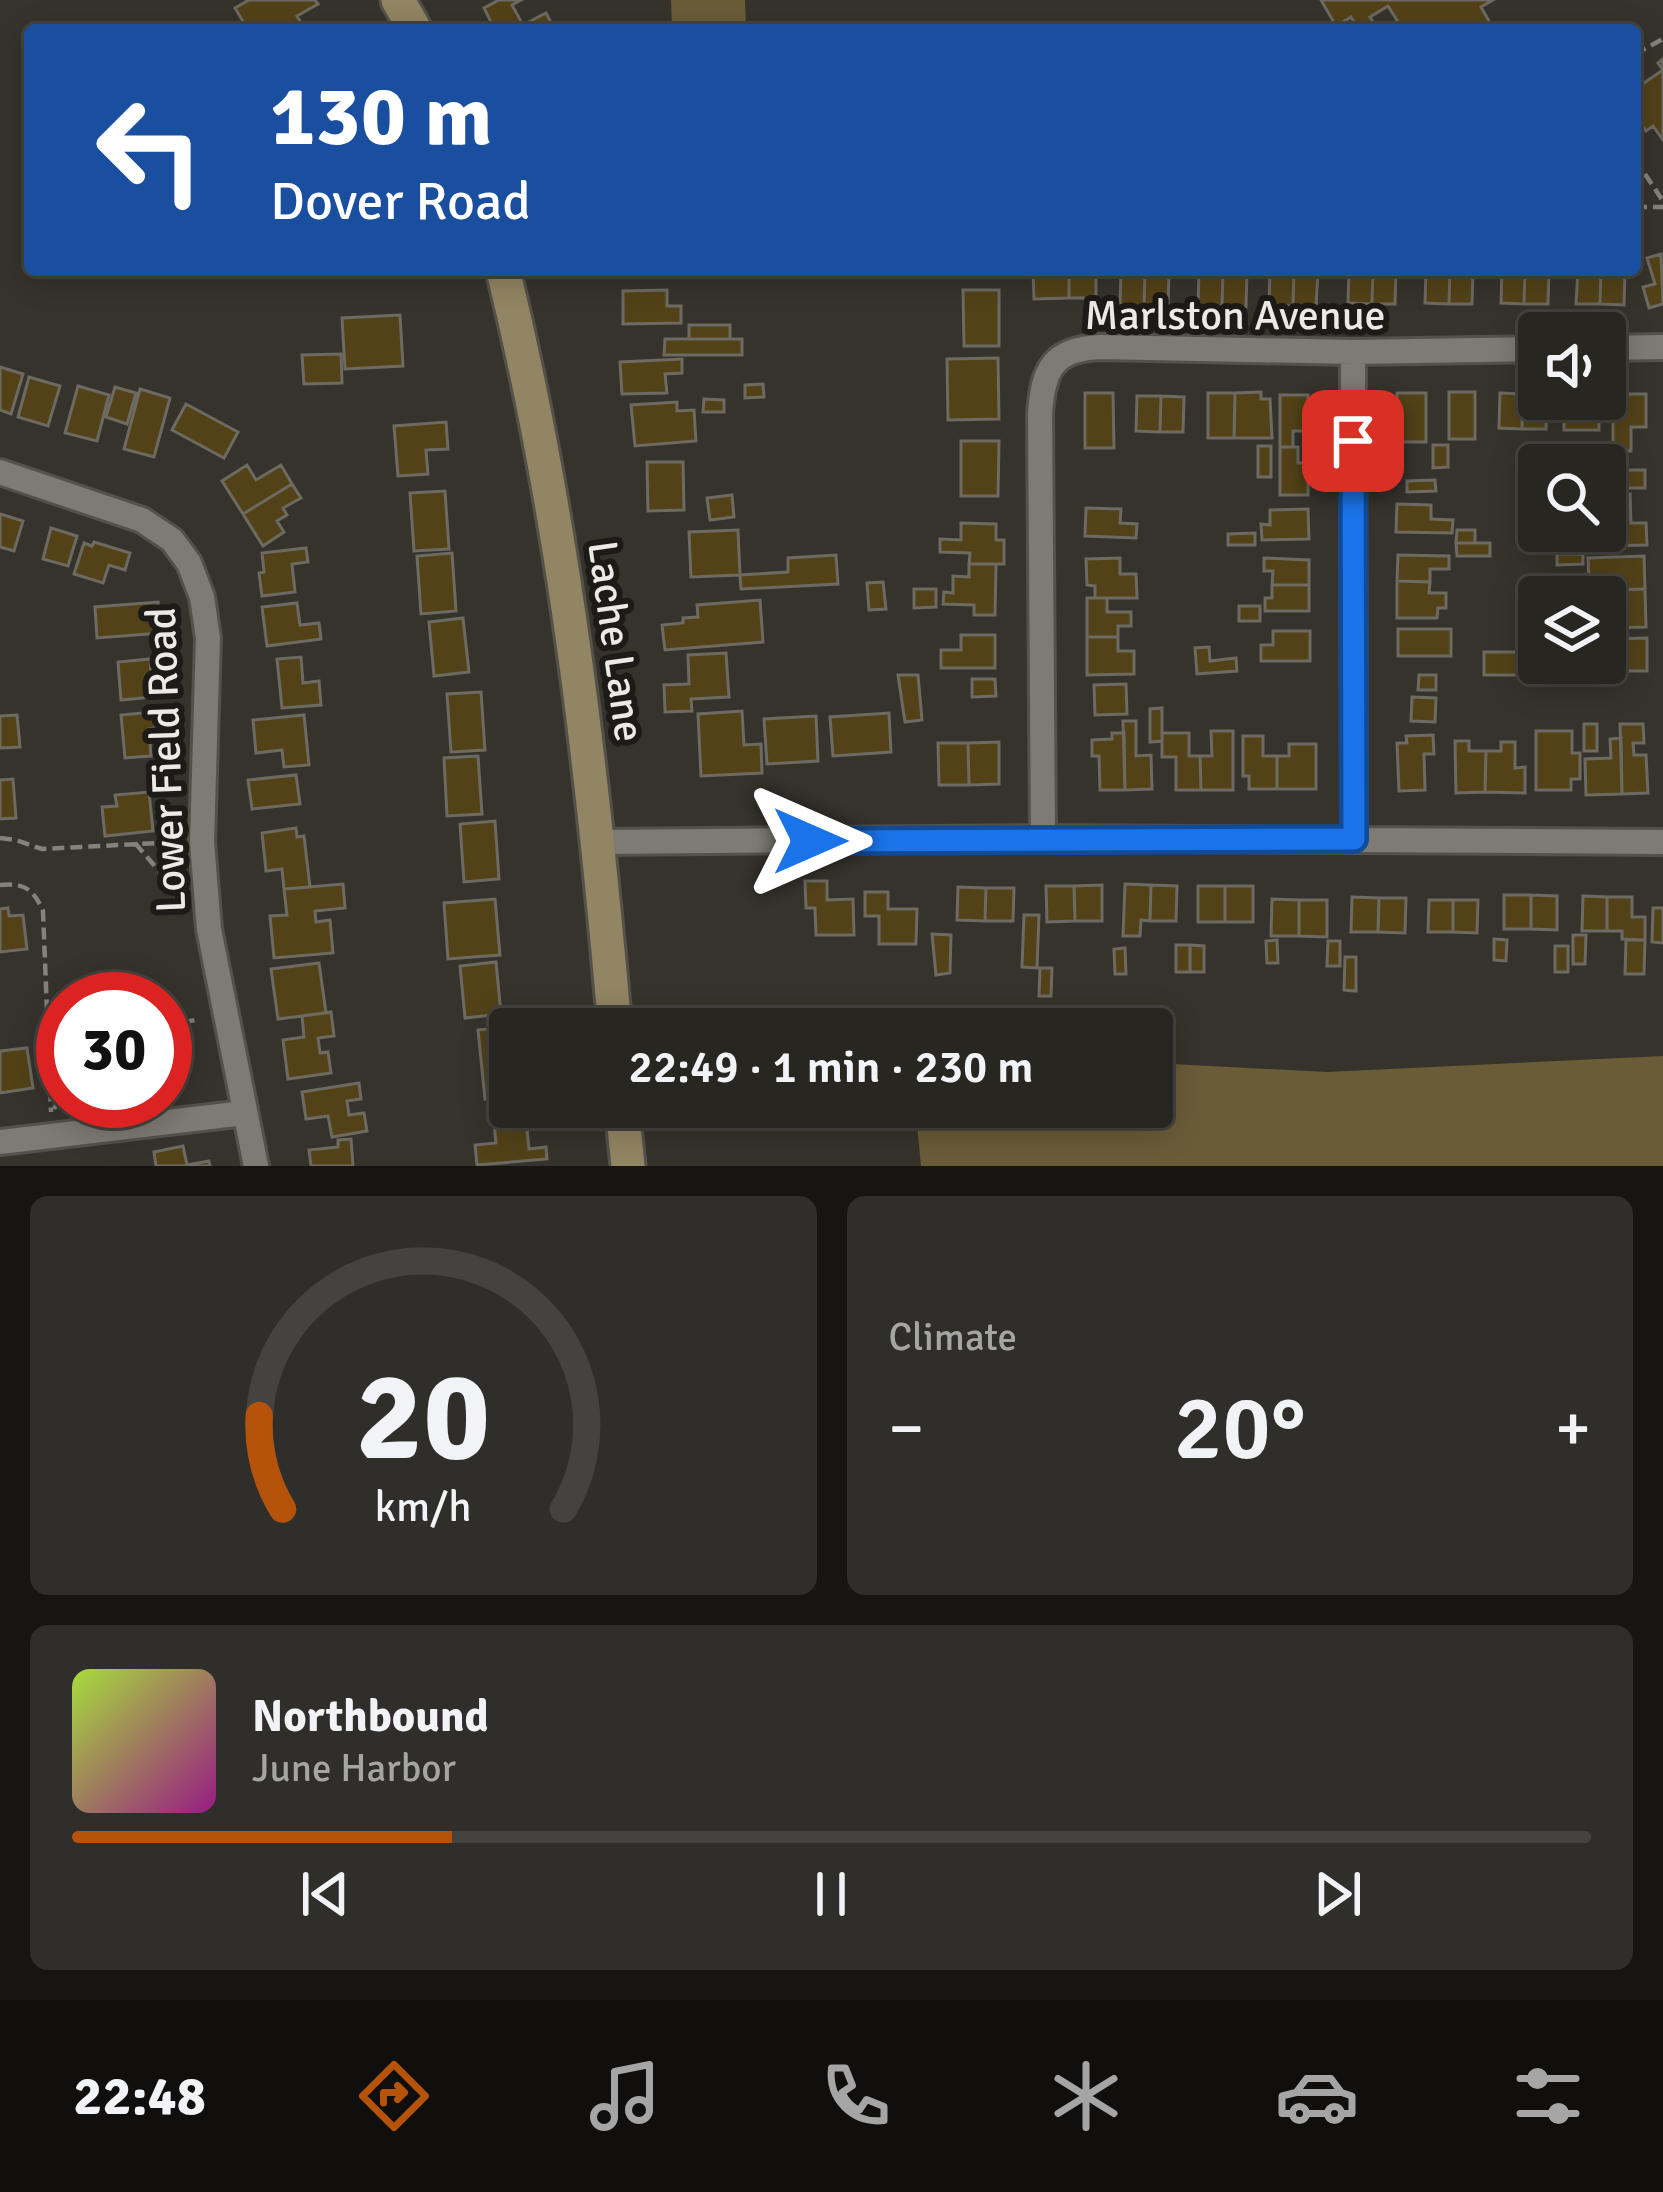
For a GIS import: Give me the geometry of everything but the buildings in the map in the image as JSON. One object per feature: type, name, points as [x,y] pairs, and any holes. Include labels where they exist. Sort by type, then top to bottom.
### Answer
[{"type":"street","name":"Lache Lane","points":[[504,276],[526,365],[573,624],[613,1008]]},
{"type":"street","name":"Marlston Avenue","points":[[1043,838],[1040,414],[1042,387],[1051,366],[1072,348],[1100,347],[1518,350]]},
{"type":"street","points":[[1626,348],[1663,347]]},
{"type":"street","points":[[1353,352],[1354,839]]},
{"type":"street","name":"Lower Field Road","points":[[0,472],[142,520],[172,540],[189,563],[202,597],[208,638],[202,842],[209,929],[256,1166]]},
{"type":"street","points":[[599,842],[1043,838],[1663,842]]},
{"type":"street","points":[[0,1142],[244,1113]]},
{"type":"street","points":[[624,1128],[628,1166]]},
{"type":"path","points":[[1641,169],[1663,204]]},
{"type":"path","points":[[0,838],[42,849],[202,842]]},
{"type":"path","points":[[135,843],[209,929]]},
{"type":"path","points":[[0,885],[20,884],[35,892],[43,911],[45,972]]},
{"type":"path","points":[[192,1020],[227,1013]]},
{"type":"shaded area","points":[[671,0],[745,0],[746,24],[672,24]]},
{"type":"shaded area","points":[[1663,1056],[1663,1166],[921,1166],[917,1128],[1173,1128],[1173,1064],[1327,1072]]},
{"type":"route","points":[[810,841],[1354,839],[1353,441]]}]
